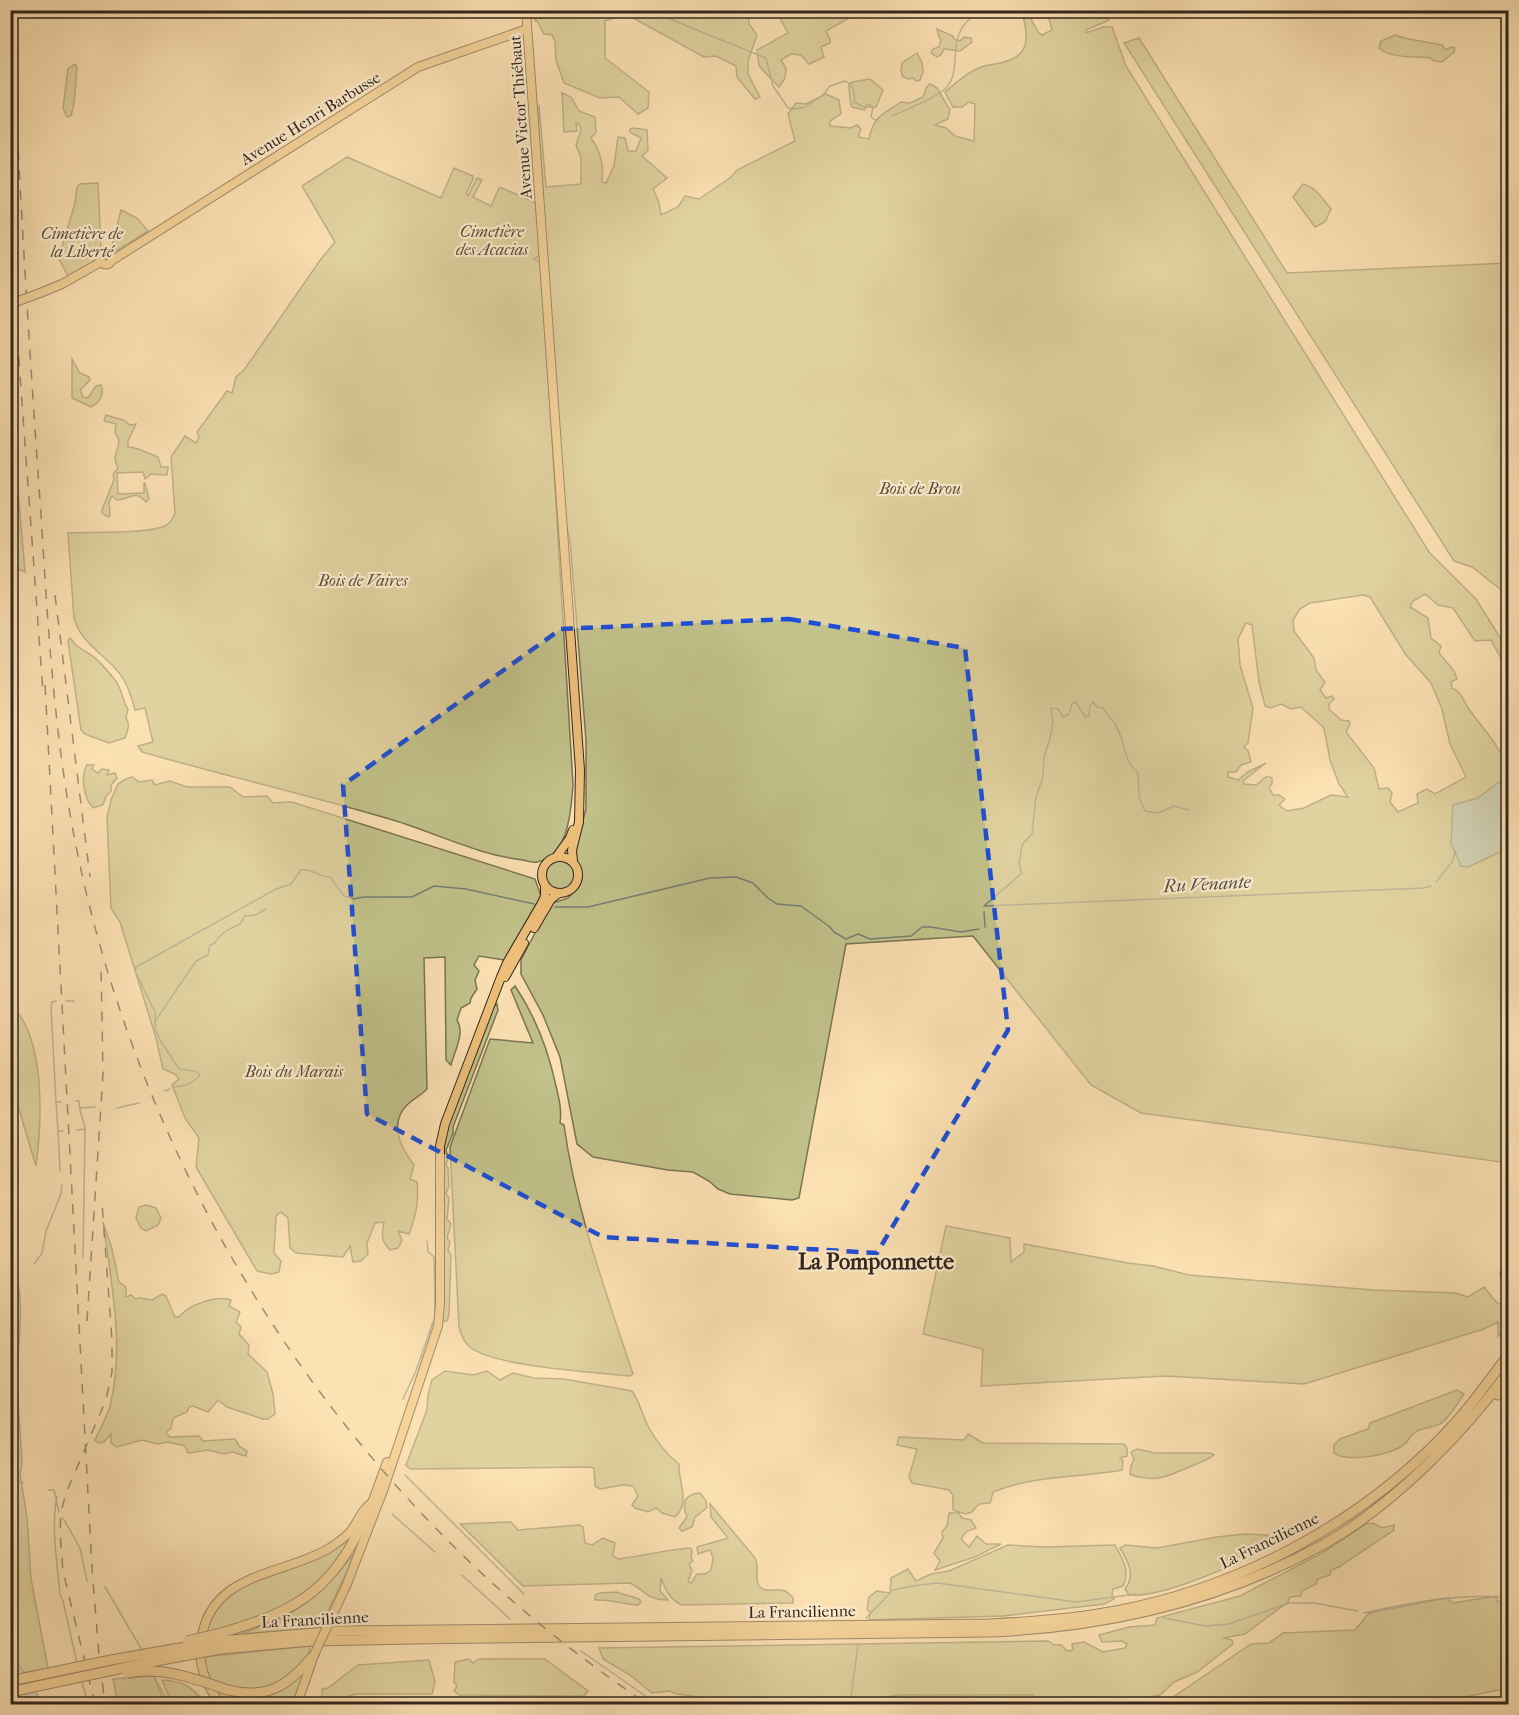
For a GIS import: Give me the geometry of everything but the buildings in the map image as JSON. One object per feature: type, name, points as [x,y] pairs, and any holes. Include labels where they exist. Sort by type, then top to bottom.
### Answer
[{"type":"highway","points":[[1509,1264],[1505,1274],[1509,1288]]},
{"type":"highway","name":"La Francilienne","points":[[10,1681],[219,1642],[340,1631],[999,1624],[1066,1619],[1116,1611],[1196,1590],[1236,1575],[1306,1542],[1343,1519],[1376,1495],[1429,1450],[1456,1422],[1509,1355]]},
{"type":"highway","name":"La Francilienne","points":[[10,1692],[156,1661],[219,1642],[990,1632],[1067,1627],[1117,1619],[1187,1602],[1288,1562],[1327,1542],[1363,1519],[1407,1482],[1471,1418],[1509,1372]]},
{"type":"highway","points":[[1471,1418],[1479,1415],[1509,1383]]},
{"type":"highway","points":[[219,1642],[289,1609],[316,1589],[346,1555],[372,1503]]},
{"type":"highway","points":[[105,1673],[114,1675],[157,1671],[196,1679],[247,1694],[280,1687],[299,1673],[314,1655]]},
{"type":"main road","name":"Avenue Victor Thiébaut","points":[[526,10],[579,758],[580,805]]},
{"type":"main road","name":"Avenue Henri Barbusse","points":[[10,304],[62,284],[101,262],[103,254],[106,253],[114,258],[412,70],[528,28]]},
{"type":"main road","points":[[557,856],[570,838],[580,805]]},
{"type":"main road","points":[[494,996],[551,899],[559,893],[570,890],[577,880],[577,868],[573,861],[572,850],[579,822],[580,805]]},
{"type":"main road","points":[[559,893],[545,886],[542,879],[543,867],[547,861],[557,856],[573,861]]},
{"type":"main road","points":[[297,1704],[314,1655],[347,1584],[384,1488],[438,1320],[440,1304],[440,1146],[446,1124],[507,963],[542,903],[545,886]]},
{"type":"main road","points":[[221,1704],[206,1680],[200,1648],[206,1622],[219,1600],[243,1582],[311,1557],[327,1549],[350,1532],[366,1506],[372,1503],[438,1320]]},
{"type":"highlighted area","points":[[789,619],[965,648],[1008,1030],[877,1253],[603,1237],[367,1114],[343,785],[561,629]]},
{"type":"green space","points":[[544,10],[748,11],[749,24],[757,35],[748,61],[748,74],[760,97],[755,99],[737,77],[736,66],[716,56],[704,57],[626,14],[605,21],[605,58],[649,92],[648,108],[638,114],[619,97],[600,98],[564,83],[556,60],[555,41],[552,35],[544,34],[535,21],[535,18],[544,18]]},
{"type":"green space","points":[[776,11],[843,11],[840,13],[849,18],[826,31],[830,43],[821,47],[824,57],[809,64],[801,55],[791,54],[781,60],[786,68],[785,78],[779,87],[759,66],[757,50],[788,33]]},
{"type":"green space","name":"Bois de Brou","points":[[1047,11],[1108,11],[1109,20],[1086,30],[1086,33],[1103,27],[1112,27],[1126,66],[1429,552],[1476,599],[1508,650],[1508,671],[1491,640],[1475,641],[1453,608],[1438,605],[1425,594],[1413,601],[1410,607],[1428,618],[1431,638],[1441,646],[1439,653],[1454,671],[1457,679],[1451,682],[1452,688],[1461,696],[1500,752],[1508,752],[1508,781],[1501,781],[1478,798],[1453,805],[1452,824],[1468,867],[1504,850],[1508,856],[1508,1163],[1141,1113],[1091,1085],[973,936],[846,944],[799,1198],[792,1200],[730,1194],[718,1189],[693,1172],[593,1157],[577,1144],[560,1057],[543,1015],[521,974],[521,960],[550,904],[568,898],[579,886],[581,877],[574,853],[586,809],[586,740],[570,540],[565,520],[538,134],[539,105],[546,187],[581,184],[581,158],[576,145],[581,130],[579,124],[576,123],[577,131],[564,132],[562,93],[571,97],[579,111],[595,117],[596,132],[591,138],[601,159],[602,182],[606,183],[614,166],[618,137],[625,138],[628,151],[636,151],[641,138],[630,132],[630,129],[647,130],[648,150],[642,156],[667,178],[653,189],[661,215],[678,207],[685,196],[699,199],[731,177],[737,170],[795,141],[788,114],[796,103],[806,104],[826,94],[839,100],[841,114],[830,121],[830,126],[851,128],[857,125],[861,129],[858,137],[869,139],[873,125],[880,116],[901,102],[910,103],[923,97],[930,84],[937,88],[950,110],[948,119],[935,125],[946,128],[955,136],[974,141],[975,104],[969,102],[962,107],[953,107],[945,92],[973,71],[1007,61],[1020,54],[1026,43],[1023,16],[1030,17],[1042,35],[1052,30]],"holes":[[[1363,595],[1370,597],[1406,655],[1431,683],[1442,709],[1450,744],[1466,777],[1435,794],[1427,789],[1417,794],[1418,803],[1398,812],[1390,802],[1392,793],[1388,788],[1379,789],[1374,768],[1346,732],[1349,721],[1341,720],[1329,709],[1329,704],[1334,699],[1332,696],[1326,698],[1320,690],[1325,682],[1316,670],[1314,658],[1294,631],[1293,620],[1300,609],[1310,603]],[[1246,623],[1252,625],[1259,682],[1265,706],[1270,708],[1281,704],[1291,709],[1301,707],[1324,728],[1330,760],[1339,784],[1348,797],[1331,795],[1304,808],[1287,811],[1279,805],[1285,799],[1279,795],[1273,795],[1269,788],[1272,778],[1267,776],[1256,785],[1243,784],[1244,780],[1266,763],[1238,780],[1228,777],[1228,772],[1236,772],[1241,765],[1251,762],[1248,751],[1244,747],[1248,743],[1253,708],[1240,665],[1238,639]]]},
{"type":"green space","points":[[937,29],[953,36],[954,39],[960,41],[964,37],[971,38],[972,42],[960,51],[944,49],[937,57],[931,53],[933,49],[939,47],[941,40]]},
{"type":"green space","points":[[1395,35],[1442,45],[1446,50],[1451,47],[1455,48],[1454,52],[1442,62],[1430,58],[1390,54],[1379,48],[1381,41]]},
{"type":"green space","points":[[1139,38],[1287,273],[1508,263],[1508,595],[1472,567],[1454,561],[1124,43]]},
{"type":"green space","points":[[917,53],[923,72],[920,80],[916,81],[913,78],[903,77],[901,72],[902,63]]},
{"type":"green space","points":[[75,64],[77,67],[74,104],[71,116],[67,117],[63,108],[68,69]]},
{"type":"green space","points":[[870,79],[883,90],[876,107],[867,107],[864,110],[852,107],[849,84]]},
{"type":"green space","name":"Bois de Vaires","points":[[347,157],[441,198],[454,168],[473,176],[466,194],[468,196],[477,178],[482,180],[473,197],[491,206],[499,188],[502,188],[534,202],[536,206],[540,252],[539,256],[534,259],[539,261],[542,275],[573,785],[569,819],[562,842],[548,858],[537,862],[490,853],[362,811],[142,752],[138,746],[153,742],[145,708],[135,710],[123,678],[82,635],[74,618],[68,533],[148,530],[167,525],[171,521],[175,513],[171,457],[185,436],[196,443],[199,437],[197,432],[227,391],[232,393],[236,377],[244,370],[335,242],[302,186]]},
{"type":"green space","name":"Cimetière de la Liberté","points":[[98,183],[101,250],[97,254],[96,261],[68,276],[55,251],[62,247],[75,203],[77,187],[80,184]]},
{"type":"green space","points":[[1303,184],[1322,197],[1331,209],[1325,222],[1315,227],[1293,197]]},
{"type":"green space","points":[[121,210],[137,218],[148,231],[115,252],[112,246]]},
{"type":"green space","points":[[72,359],[80,373],[89,377],[90,380],[80,390],[83,397],[88,398],[96,386],[101,385],[100,398],[91,407],[72,398]]},
{"type":"green space","points":[[106,415],[123,420],[130,425],[136,424],[128,441],[128,447],[158,457],[161,467],[168,467],[167,475],[151,474],[145,479],[143,472],[117,473],[118,494],[144,493],[145,483],[149,499],[146,502],[135,495],[117,500],[112,496],[109,502],[110,516],[108,517],[102,513],[102,510],[114,480],[113,474],[118,468],[115,458],[119,443],[115,433],[116,424],[104,421]]},
{"type":"green space","points":[[15,455],[25,572],[11,567],[11,520],[17,497],[11,476]]},
{"type":"green space","points":[[70,638],[78,647],[99,662],[118,684],[128,709],[125,738],[109,743],[85,734],[81,730],[68,641]]},
{"type":"green space","points":[[87,765],[94,765],[92,769],[98,773],[102,769],[109,770],[107,775],[115,773],[117,778],[111,785],[111,791],[106,796],[103,805],[93,808],[87,799],[84,787]]},
{"type":"green space","name":"Bois du Marais","points":[[132,777],[139,782],[152,780],[155,785],[170,781],[187,787],[230,787],[243,797],[267,796],[273,803],[292,802],[535,879],[541,896],[504,960],[479,956],[474,965],[479,971],[475,980],[477,989],[470,1003],[461,1008],[457,1020],[460,1036],[451,1065],[446,1060],[445,957],[424,958],[427,1089],[402,1111],[398,1127],[401,1143],[414,1165],[410,1179],[417,1182],[417,1202],[409,1234],[398,1231],[402,1240],[398,1248],[390,1250],[383,1240],[384,1222],[375,1223],[367,1243],[368,1254],[361,1261],[353,1262],[350,1246],[343,1257],[296,1253],[290,1248],[288,1218],[281,1212],[276,1216],[274,1253],[281,1261],[279,1272],[271,1274],[257,1271],[196,1167],[199,1138],[185,1118],[172,1085],[179,1079],[175,1074],[163,1069],[156,1038],[120,922],[111,908],[107,817],[118,784]]},
{"type":"green space","points":[[559,859],[570,864],[575,875],[570,886],[559,891],[548,886],[543,875],[548,864]]},
{"type":"green space","points":[[515,986],[535,1022],[549,1059],[559,1100],[560,1123],[564,1125],[576,1189],[602,1282],[633,1374],[630,1376],[546,1368],[483,1354],[464,1341],[459,1327],[450,1147],[490,1039],[533,1043],[511,990]]},
{"type":"green space","points":[[497,1004],[498,1010],[446,1150],[449,1186],[446,1194],[449,1198],[447,1219],[451,1224],[447,1238],[450,1242],[448,1250],[451,1255],[449,1315],[447,1321],[443,1321],[441,1317],[442,1155],[447,1126],[492,1007]]},
{"type":"green space","points":[[11,1005],[31,1038],[36,1059],[40,1126],[36,1166],[11,1083]]},
{"type":"green space","points":[[146,1205],[156,1208],[161,1218],[158,1225],[146,1231],[141,1228],[136,1218],[139,1207]]},
{"type":"green space","points":[[103,1222],[119,1282],[126,1287],[126,1297],[131,1295],[136,1299],[152,1300],[162,1294],[166,1296],[175,1317],[179,1317],[195,1305],[218,1299],[231,1300],[229,1306],[240,1312],[236,1322],[241,1327],[239,1334],[249,1345],[248,1354],[267,1372],[275,1414],[268,1419],[263,1419],[227,1407],[218,1400],[208,1412],[193,1406],[189,1407],[187,1412],[173,1418],[171,1428],[166,1433],[170,1437],[199,1436],[203,1441],[235,1439],[240,1447],[247,1451],[246,1456],[208,1450],[188,1453],[185,1446],[168,1442],[157,1444],[142,1440],[117,1447],[111,1443],[111,1434],[104,1442],[98,1443],[95,1440],[110,1406],[116,1361],[113,1291]]},
{"type":"green space","points":[[946,1226],[1010,1238],[1011,1262],[1024,1252],[1024,1244],[1153,1266],[1189,1275],[1373,1290],[1455,1293],[1468,1297],[1484,1287],[1496,1302],[1508,1308],[1508,1324],[1498,1336],[1498,1322],[1484,1329],[1304,1384],[1166,1376],[981,1386],[983,1349],[923,1334]]},
{"type":"green space","points":[[11,1268],[16,1277],[20,1304],[17,1375],[22,1464],[20,1474],[27,1517],[31,1579],[48,1668],[23,1673],[10,1652]]},
{"type":"green space","points":[[445,1371],[473,1375],[487,1371],[500,1380],[513,1373],[534,1378],[564,1379],[632,1391],[654,1437],[679,1464],[683,1492],[680,1511],[675,1517],[662,1513],[656,1508],[648,1512],[635,1508],[632,1505],[638,1496],[633,1486],[623,1485],[600,1489],[595,1486],[594,1468],[589,1467],[410,1469],[406,1465],[427,1410],[432,1380]]},
{"type":"green space","points":[[1457,1390],[1464,1394],[1444,1421],[1437,1426],[1418,1431],[1404,1445],[1378,1455],[1358,1458],[1334,1453],[1334,1445],[1340,1439],[1368,1429],[1370,1423]]},
{"type":"green space","points":[[968,1434],[983,1443],[1124,1444],[1127,1448],[1127,1456],[1120,1458],[1123,1461],[1122,1470],[1040,1480],[993,1492],[990,1503],[979,1504],[972,1512],[966,1514],[953,1510],[953,1495],[949,1490],[912,1483],[909,1477],[917,1449],[897,1445],[899,1437],[964,1440]]},
{"type":"green space","points":[[1137,1449],[1155,1453],[1210,1453],[1214,1455],[1171,1474],[1149,1478],[1130,1474],[1134,1459],[1131,1452]]},
{"type":"green space","points":[[700,1493],[706,1501],[707,1508],[695,1517],[692,1527],[682,1531],[679,1528],[687,1517],[684,1507],[686,1500],[691,1495]]},
{"type":"green space","points":[[710,1504],[755,1558],[759,1586],[767,1590],[784,1590],[793,1598],[793,1603],[682,1605],[671,1597],[661,1578],[660,1591],[668,1600],[651,1597],[630,1583],[523,1586],[460,1524],[511,1522],[518,1530],[579,1525],[583,1527],[585,1543],[592,1545],[603,1538],[615,1543],[613,1556],[618,1559],[690,1548],[693,1561],[689,1564],[692,1571],[688,1581],[691,1583],[697,1574],[705,1574],[711,1570],[713,1558],[710,1550],[698,1554],[697,1547],[728,1538],[711,1517]]},
{"type":"green space","points":[[949,1513],[959,1513],[962,1518],[971,1520],[976,1528],[966,1532],[961,1539],[969,1547],[977,1536],[986,1544],[1001,1544],[975,1557],[935,1570],[940,1561],[934,1553],[943,1538],[942,1532],[947,1526]]},
{"type":"green space","points":[[1373,1523],[1382,1528],[1394,1525],[1394,1530],[1331,1570],[1330,1575],[1318,1579],[1316,1584],[1302,1591],[1301,1596],[1290,1597],[1288,1602],[1245,1634],[1223,1638],[1232,1640],[1233,1644],[1197,1672],[1174,1682],[1160,1695],[1145,1698],[1070,1697],[1066,1704],[1033,1704],[1033,1695],[900,1695],[863,1700],[722,1700],[669,1691],[652,1693],[630,1675],[603,1659],[599,1648],[1048,1641],[1054,1645],[1061,1645],[1067,1651],[1073,1650],[1072,1644],[1084,1642],[1103,1652],[1125,1648],[1127,1644],[1122,1641],[1102,1642],[1099,1635],[1129,1627],[1155,1625],[1157,1618],[1240,1596],[1322,1553],[1366,1524]]},
{"type":"green space","points":[[1245,1534],[1268,1535],[1267,1539],[1248,1547],[1254,1552],[1254,1556],[1192,1582],[1158,1592],[1129,1595],[1125,1589],[1130,1573],[1128,1563],[1120,1548],[1125,1545],[1157,1548]]},
{"type":"green space","points":[[354,1535],[322,1580],[285,1609],[204,1636],[220,1606],[238,1589]]},
{"type":"green space","points":[[1008,1545],[1045,1547],[1115,1545],[1125,1565],[1125,1580],[1123,1586],[1113,1589],[1114,1599],[1104,1604],[1003,1616],[869,1620],[870,1612],[867,1609],[869,1597],[877,1591],[890,1593],[891,1578],[908,1569],[916,1581],[931,1574],[949,1571]]},
{"type":"green space","points":[[357,1550],[320,1628],[241,1634],[281,1618],[303,1605],[332,1579]]},
{"type":"green space","points":[[616,1592],[639,1599],[641,1602],[638,1605],[595,1600],[595,1595],[600,1593]]},
{"type":"green space","points":[[1496,1596],[1497,1601],[1508,1604],[1508,1688],[1433,1704],[1163,1704],[1251,1644],[1269,1643],[1283,1633],[1355,1630],[1369,1613],[1446,1598],[1453,1603]]},
{"type":"green space","points":[[310,1646],[308,1656],[300,1667],[272,1688],[250,1691],[234,1688],[210,1680],[207,1675],[204,1657]]},
{"type":"green space","points":[[469,1659],[473,1663],[479,1659],[545,1659],[588,1691],[584,1696],[459,1695],[454,1691],[457,1686],[454,1682],[455,1662]]},
{"type":"green space","points":[[429,1660],[435,1682],[432,1694],[356,1694],[331,1701],[322,1701],[322,1689],[328,1688],[358,1665]]},
{"type":"green space","points":[[306,1671],[294,1704],[224,1704],[213,1689],[252,1698],[284,1688]]},
{"type":"green space","points":[[154,1676],[165,1704],[118,1704],[113,1679]]},
{"type":"green space","points":[[162,1680],[187,1686],[206,1704],[172,1704]]},
{"type":"water","points":[[1501,781],[1508,781],[1508,856],[1504,850],[1468,867],[1461,866],[1451,843],[1453,805],[1478,798]]},
{"type":"water","points":[[11,1652],[43,1704],[11,1704]]},
{"type":"waterway","points":[[644,10],[766,58],[773,86],[788,108],[805,107],[823,95],[830,86],[845,81],[853,90],[854,102],[864,107],[868,104],[873,107],[871,117],[877,121]]},
{"type":"waterway","points":[[892,116],[928,100],[946,88],[954,72],[959,35],[970,19],[968,10]]},
{"type":"waterway","points":[[984,906],[1022,873],[1019,864],[1022,845],[1032,834],[1036,797],[1043,777],[1044,757],[1053,722],[1051,708],[1058,709],[1063,717],[1069,714],[1072,704],[1076,702],[1085,717],[1089,716],[1093,702],[1097,707],[1103,708],[1114,722],[1129,762],[1138,773],[1139,797],[1145,811],[1158,813],[1174,806],[1189,810]]},
{"type":"waterway","name":"Ru Venante","points":[[1436,882],[1452,862],[1456,851]]},
{"type":"waterway","points":[[175,1087],[187,1085],[199,1077],[199,1074],[195,1071],[179,1069],[160,1040],[155,1029],[155,1012],[135,971],[136,967],[276,889],[291,884],[301,870],[330,877],[344,896],[354,899],[412,897],[434,886],[466,889],[534,904]]},
{"type":"waterway","points":[[555,907],[588,907],[710,878],[736,877],[753,883],[777,904],[801,906],[846,939],[858,934],[870,939],[911,936],[922,927],[961,932],[979,929]]},
{"type":"waterway","name":"Ru Venante","points":[[984,906],[1431,886]]},
{"type":"waterway","points":[[156,1020],[196,961],[208,955],[210,945],[240,924],[245,916],[255,915],[266,909]]},
{"type":"waterway","points":[[984,912],[985,927]]},
{"type":"waterway","points":[[56,1001],[52,1002],[51,1007],[56,1102]]},
{"type":"waterway","points":[[66,1001],[74,1001]]},
{"type":"waterway","points":[[165,1091],[170,1089]]},
{"type":"waterway","points":[[76,1101],[79,1101],[85,1129],[77,1130]]},
{"type":"waterway","points":[[58,1130],[56,1102],[61,1102]]},
{"type":"waterway","points":[[117,1108],[139,1103]]},
{"type":"waterway","points":[[80,1108],[95,1107]]},
{"type":"waterway","points":[[83,1257],[85,1129]]},
{"type":"waterway","points":[[60,1171],[58,1131],[63,1131]]},
{"type":"waterway","points":[[34,1264],[42,1253],[46,1231],[61,1194],[62,1185]]},
{"type":"waterway","points":[[427,1241],[428,1252],[434,1257],[435,1312]]},
{"type":"waterway","points":[[403,1399],[416,1371],[433,1322]]},
{"type":"waterway","points":[[10,1337],[11,1370],[17,1393],[16,1405],[10,1408]]},
{"type":"waterway","points":[[405,1475],[524,1594]]},
{"type":"waterway","points":[[11,1478],[23,1483]]},
{"type":"waterway","points":[[48,1490],[54,1490],[59,1512]]},
{"type":"waterway","points":[[57,1496],[55,1533],[60,1594],[77,1663]]},
{"type":"waterway","points":[[392,1514],[435,1552]]},
{"type":"waterway","points":[[63,1518],[80,1548],[87,1581]]},
{"type":"waterway","points":[[462,1575],[510,1619]]},
{"type":"waterway","points":[[866,1618],[893,1590],[937,1583],[1076,1602],[1136,1594]]},
{"type":"waterway","points":[[105,1587],[142,1650]]},
{"type":"waterway","points":[[1364,1613],[1418,1602],[1454,1598],[1508,1598]]},
{"type":"waterway","points":[[1164,1618],[1205,1626],[1229,1624],[1289,1603],[1314,1603],[1358,1611]]},
{"type":"waterway","points":[[850,1704],[858,1645]]},
{"type":"waterway","points":[[581,1651],[657,1704]]},
{"type":"waterway","points":[[154,1676],[169,1704]]},
{"type":"waterway","points":[[82,1682],[88,1704]]},
{"type":"railway","points":[[11,10],[32,389],[57,723],[76,846],[101,948],[133,1047],[173,1144],[220,1238],[275,1327],[336,1413],[403,1493],[476,1568],[559,1639],[647,1704]]},
{"type":"railway","points":[[10,237],[43,692]]},
{"type":"railway","points":[[55,595],[90,877]]},
{"type":"railway","points":[[45,685],[92,1569],[105,1704]]},
{"type":"railway","points":[[87,1321],[103,1074],[101,967]]},
{"type":"railway","points":[[95,1704],[63,1571],[60,1533],[61,1512],[66,1493],[106,1400],[112,1372],[112,1340],[102,1203]]},
{"type":"district","name":"La Pomponnette","points":[[876,1261]]},
{"type":"park label","name":"Cimetière des Acacias","points":[[492,240]]}]
